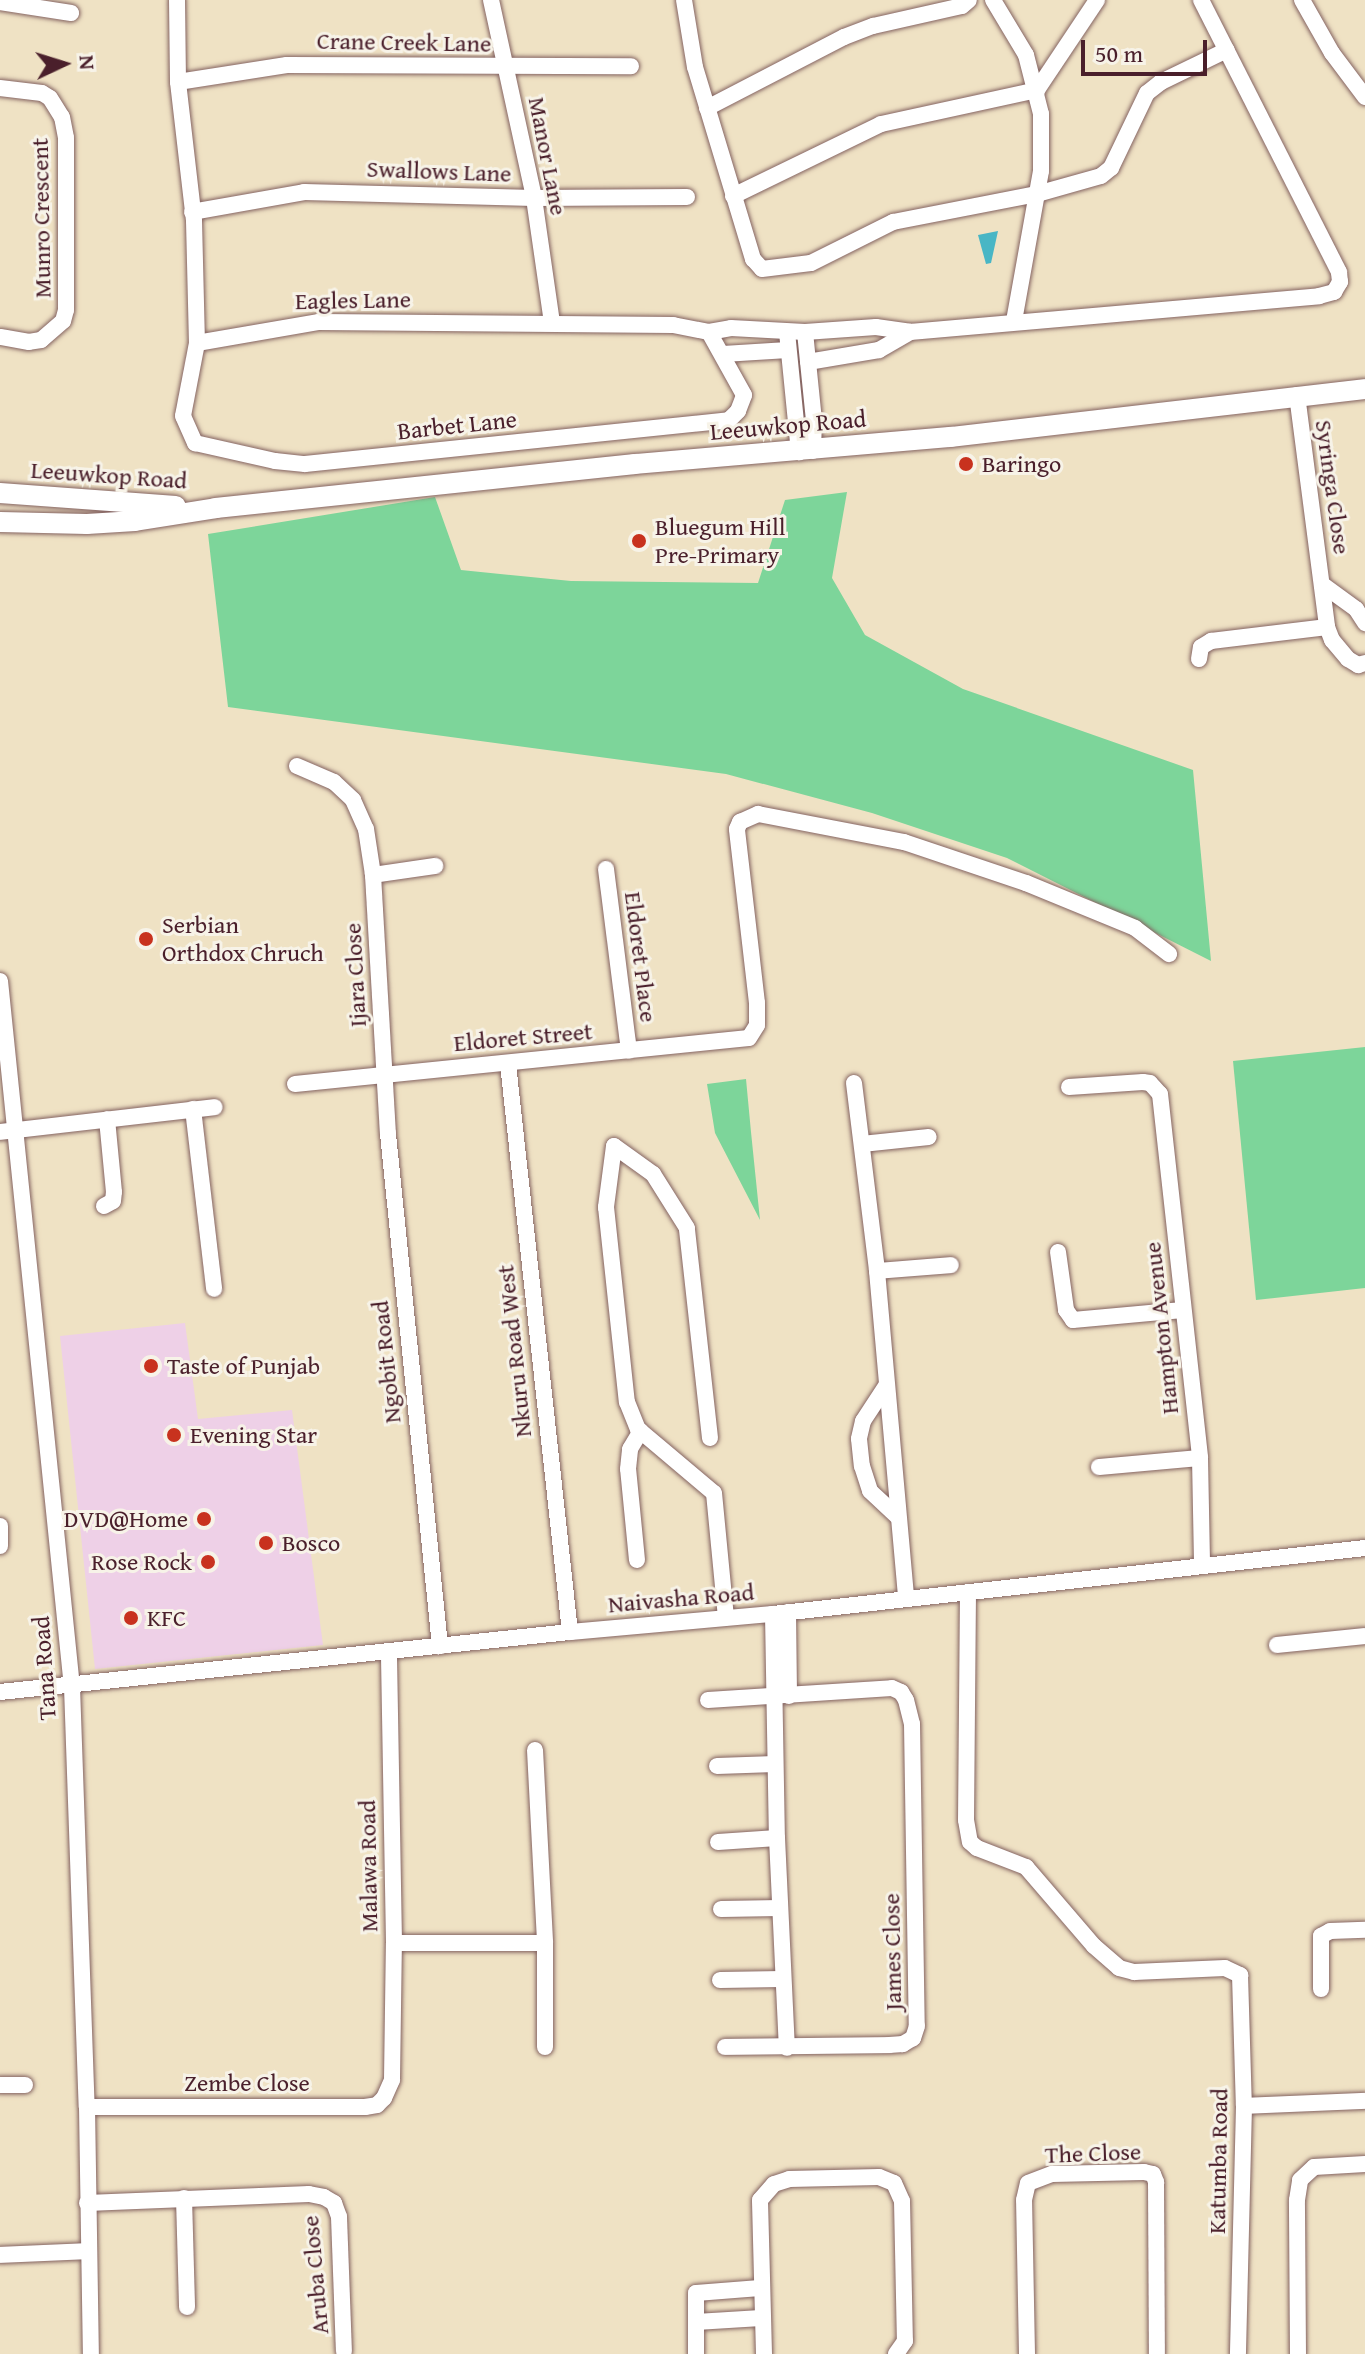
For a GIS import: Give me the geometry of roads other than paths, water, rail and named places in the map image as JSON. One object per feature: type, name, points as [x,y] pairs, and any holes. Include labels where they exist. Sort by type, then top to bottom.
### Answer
[{"type":"street","points":[[177,0],[178,82],[192,212],[197,343]]},
{"type":"street","name":"Manor Lane","points":[[491,0],[534,198],[552,323]]},
{"type":"street","points":[[684,0],[689,41],[707,108],[753,259],[762,269],[811,263],[893,222],[1037,194],[1107,173],[1147,93],[1161,82],[1227,50]]},
{"type":"street","points":[[707,108],[844,37],[873,26],[962,6],[969,0]]},
{"type":"street","points":[[993,0],[1015,32],[1037,90],[1043,147],[1014,321]]},
{"type":"street","points":[[733,196],[881,124],[1037,90],[1097,0]]},
{"type":"street","points":[[808,362],[879,350],[910,332],[1319,296],[1337,288],[1339,272],[1201,0]]},
{"type":"street","points":[[1302,0],[1332,53],[1365,97]]},
{"type":"street","points":[[0,2],[71,13]]},
{"type":"street","name":"Crane Creek Lane","points":[[178,82],[287,65],[631,66]]},
{"type":"street","name":"Munro Crescent","points":[[0,88],[42,93],[50,98],[62,117],[66,138],[66,310],[63,321],[41,340],[29,342],[0,337]]},
{"type":"street","name":"Swallows Lane","points":[[192,212],[304,192],[534,198],[687,197]]},
{"type":"street","name":"Eagles Lane","points":[[197,343],[305,322],[673,325],[709,332],[731,328],[805,332],[876,327],[910,332]]},
{"type":"street","name":"Barbet Lane","points":[[197,343],[183,416],[195,443],[291,464],[729,420],[738,411],[744,395],[709,332]]},
{"type":"street","points":[[787,332],[806,451]]},
{"type":"street","points":[[805,332],[814,421],[806,451]]},
{"type":"street","points":[[723,354],[788,350]]},
{"type":"street","name":"Leeuwkop Road","points":[[0,522],[123,522],[216,508],[635,464],[806,451],[1365,389]]},
{"type":"street","name":"Syringa Close","points":[[1297,395],[1327,627],[1332,640],[1348,659],[1358,665],[1365,663]]},
{"type":"street","name":"Leeuwkop Road","points":[[0,493],[216,508]]},
{"type":"street","name":"Syringa Close","points":[[1323,585],[1347,601],[1365,623]]},
{"type":"street","points":[[1199,659],[1201,647],[1211,641],[1327,627]]},
{"type":"street","name":"Ijara Close","points":[[297,766],[334,782],[353,800],[366,829],[373,875],[385,1073]]},
{"type":"street","name":"Eldoret Street","points":[[295,1084],[733,1042],[754,1034],[757,1003],[736,838],[740,822],[751,815],[904,842],[1067,900],[1145,934],[1169,954]]},
{"type":"street","points":[[373,875],[435,866]]},
{"type":"street","name":"Eldoret Place","points":[[606,869],[629,1051]]},
{"type":"street","name":"Tana Road","points":[[0,981],[18,1130],[72,1687],[87,2107],[91,2354]]},
{"type":"street","name":"Nkuru Road West","points":[[508,1064],[570,1632]]},
{"type":"street","name":"Ngobit Road","points":[[385,1073],[440,1646]]},
{"type":"street","name":"Hampton Avenue","points":[[1069,1087],[1143,1082],[1156,1087],[1162,1102],[1200,1458],[1202,1564]]},
{"type":"street","points":[[854,1083],[877,1271],[906,1598]]},
{"type":"street","points":[[0,1132],[215,1107]]},
{"type":"street","points":[[193,1109],[214,1289]]},
{"type":"street","points":[[104,1206],[113,1201],[114,1192],[107,1119]]},
{"type":"street","points":[[862,1144],[929,1137]]},
{"type":"street","points":[[710,1438],[687,1228],[653,1174],[614,1146],[606,1192],[607,1225],[627,1402],[641,1431],[714,1493],[726,1617]]},
{"type":"street","points":[[1058,1252],[1066,1310],[1073,1320],[1183,1310]]},
{"type":"street","points":[[877,1271],[951,1265]]},
{"type":"street","points":[[886,1386],[863,1421],[859,1439],[862,1466],[870,1491],[898,1517]]},
{"type":"street","points":[[637,1560],[628,1469],[630,1449],[641,1431]]},
{"type":"street","points":[[1099,1467],[1200,1458]]},
{"type":"street","points":[[0,1526],[0,1546]]},
{"type":"street","name":"Naivasha Road","points":[[0,1692],[780,1613],[1365,1548]]},
{"type":"street","name":"Katumba Road","points":[[968,1592],[966,1820],[970,1842],[977,1848],[1026,1867],[1094,1946],[1119,1968],[1134,1972],[1236,1971],[1243,1991],[1244,2106],[1238,2354]]},
{"type":"street","points":[[725,2047],[787,2048],[775,1764],[782,1696],[780,1613]]},
{"type":"street","points":[[1277,1645],[1365,1636]]},
{"type":"street","name":"Malawa Road","points":[[389,1652],[394,1943],[392,2080]]},
{"type":"street","name":"James Close","points":[[782,1696],[892,1688],[901,1692],[906,1700],[912,1724],[917,2026],[913,2038],[903,2044],[787,2048]]},
{"type":"street","points":[[708,1700],[782,1696]]},
{"type":"street","points":[[535,1750],[545,1943],[545,2047]]},
{"type":"street","points":[[717,1766],[775,1764]]},
{"type":"street","points":[[718,1842],[777,1838]]},
{"type":"street","points":[[721,1909],[780,1908]]},
{"type":"street","points":[[1321,1989],[1321,1936],[1330,1931],[1365,1930]]},
{"type":"street","points":[[394,1943],[545,1943]]},
{"type":"street","points":[[720,1980],[782,1979]]},
{"type":"street","name":"Zembe Close","points":[[87,2107],[365,2107],[377,2105],[384,2098],[392,2080]]},
{"type":"street","points":[[0,2085],[25,2085]]},
{"type":"street","points":[[1244,2106],[1365,2101]]},
{"type":"street","points":[[1298,2354],[1297,2200],[1300,2180],[1314,2167],[1365,2164]]},
{"type":"street","name":"The Close","points":[[1027,2354],[1024,2200],[1028,2183],[1052,2174],[1148,2172],[1156,2182],[1157,2354]]},
{"type":"street","points":[[764,2354],[760,2200],[774,2184],[789,2179],[887,2178],[898,2188],[903,2208],[905,2341],[896,2354]]},
{"type":"street","name":"Aruba Close","points":[[87,2203],[309,2194],[334,2203],[340,2232],[344,2351]]},
{"type":"street","points":[[184,2198],[187,2307]]},
{"type":"street","points":[[0,2255],[88,2251]]},
{"type":"street","points":[[696,2354],[695,2294],[760,2288]]},
{"type":"street","points":[[696,2322],[761,2318]]},
{"type":"water","points":[[998,231],[991,263],[986,264],[978,235]]},
{"type":"place","name":"Baringo","points":[[966,464]]},
{"type":"place","name":"Bluegum Hill Pre-Primary","points":[[639,541]]},
{"type":"place","name":"Serbian Orthdox Chruch","points":[[146,939]]},
{"type":"place","name":"Taste of Punjab","points":[[151,1366]]},
{"type":"place","name":"Evening Star","points":[[174,1435]]},
{"type":"place","name":"DVD@Home","points":[[204,1519]]},
{"type":"place","name":"Bosco","points":[[266,1543]]},
{"type":"place","name":"Rose Rock","points":[[208,1562]]},
{"type":"place","name":"KFC","points":[[131,1618]]}]
